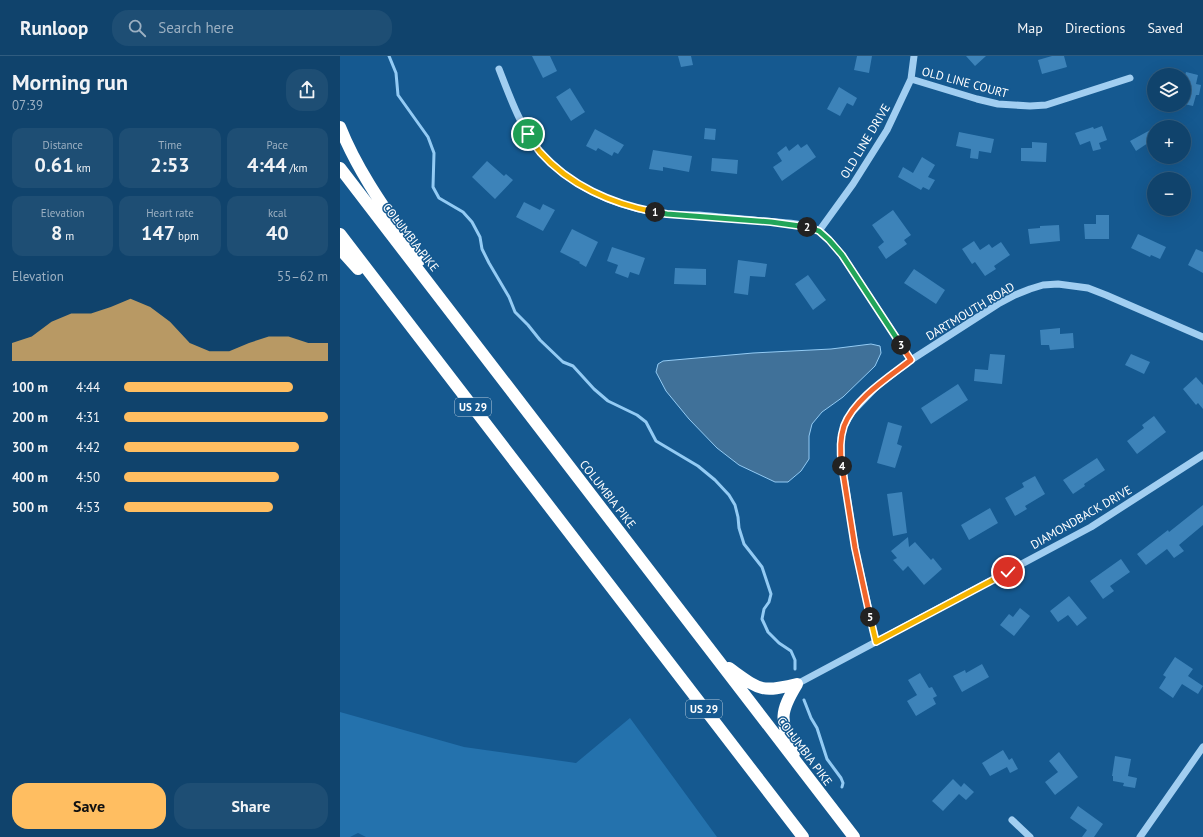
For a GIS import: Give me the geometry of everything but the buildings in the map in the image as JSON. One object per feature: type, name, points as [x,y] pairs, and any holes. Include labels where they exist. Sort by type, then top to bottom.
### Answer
[{"type":"highway","points":[[340,127],[357,165],[490,364]]},
{"type":"highway","name":"COLUMBIA PIKE","points":[[340,168],[854,837]]},
{"type":"highway","name":"US 29","points":[[340,234],[803,837]]},
{"type":"highway","points":[[340,249],[426,346]]},
{"type":"highway","points":[[719,661],[757,687],[764,689],[780,688],[798,684]]},
{"type":"highway","points":[[798,684],[788,699],[783,717],[784,725],[800,767]]},
{"type":"street","name":"OLD LINE DRIVE","points":[[819,231],[853,184],[887,130],[911,79],[914,56]]},
{"type":"street","points":[[499,69],[518,116],[540,151],[569,178],[589,191],[609,199],[654,212],[771,222],[808,227],[819,231],[842,255],[911,360]]},
{"type":"street","name":"OLD LINE COURT","points":[[911,79],[998,104],[1030,106],[1046,105],[1130,78]]},
{"type":"street","name":"DARTMOUTH ROAD","points":[[876,642],[851,525],[841,457],[841,438],[844,426],[852,412],[876,386],[911,360],[998,304],[1015,295],[1043,285],[1058,284],[1088,288],[1203,337]]},
{"type":"street","name":"DIAMONDBACK DRIVE","points":[[798,684],[1091,527],[1203,455]]},
{"type":"street","points":[[1140,837],[1203,747]]},
{"type":"street","points":[[1012,820],[1030,837]]},
{"type":"shaded area","points":[[871,344],[880,346],[881,353],[875,366],[843,397],[822,412],[812,424],[809,436],[809,459],[801,471],[788,482],[775,482],[739,465],[717,448],[689,419],[666,391],[656,372],[658,364],[663,361],[753,353],[831,349]]},
{"type":"shaded area","points":[[340,712],[464,747],[576,763],[630,718],[717,837],[366,837],[358,833],[350,837],[340,837]]},
{"type":"waterway","points":[[389,56],[396,73],[398,95],[428,137],[434,153],[433,187],[439,198],[463,212],[472,222],[480,237],[482,249],[509,297],[515,312],[540,340],[563,362],[573,366],[594,389],[608,401],[637,415],[646,422],[656,441],[698,466],[715,480],[729,495],[735,505],[739,528],[744,544],[762,567],[771,594],[769,602],[764,609],[762,619],[768,632],[779,643],[791,651],[795,660],[795,669]]},
{"type":"waterway","points":[[804,700],[811,718],[817,728],[827,759],[841,778],[843,783],[842,787]]},
{"type":"route","points":[[528,134],[540,151],[569,178],[589,191],[609,199],[630,206],[667,214],[794,224],[808,227],[819,231],[842,255],[911,360],[876,386],[863,399],[852,412],[844,426],[841,438],[841,457],[855,548],[876,642],[1008,572]]}]
